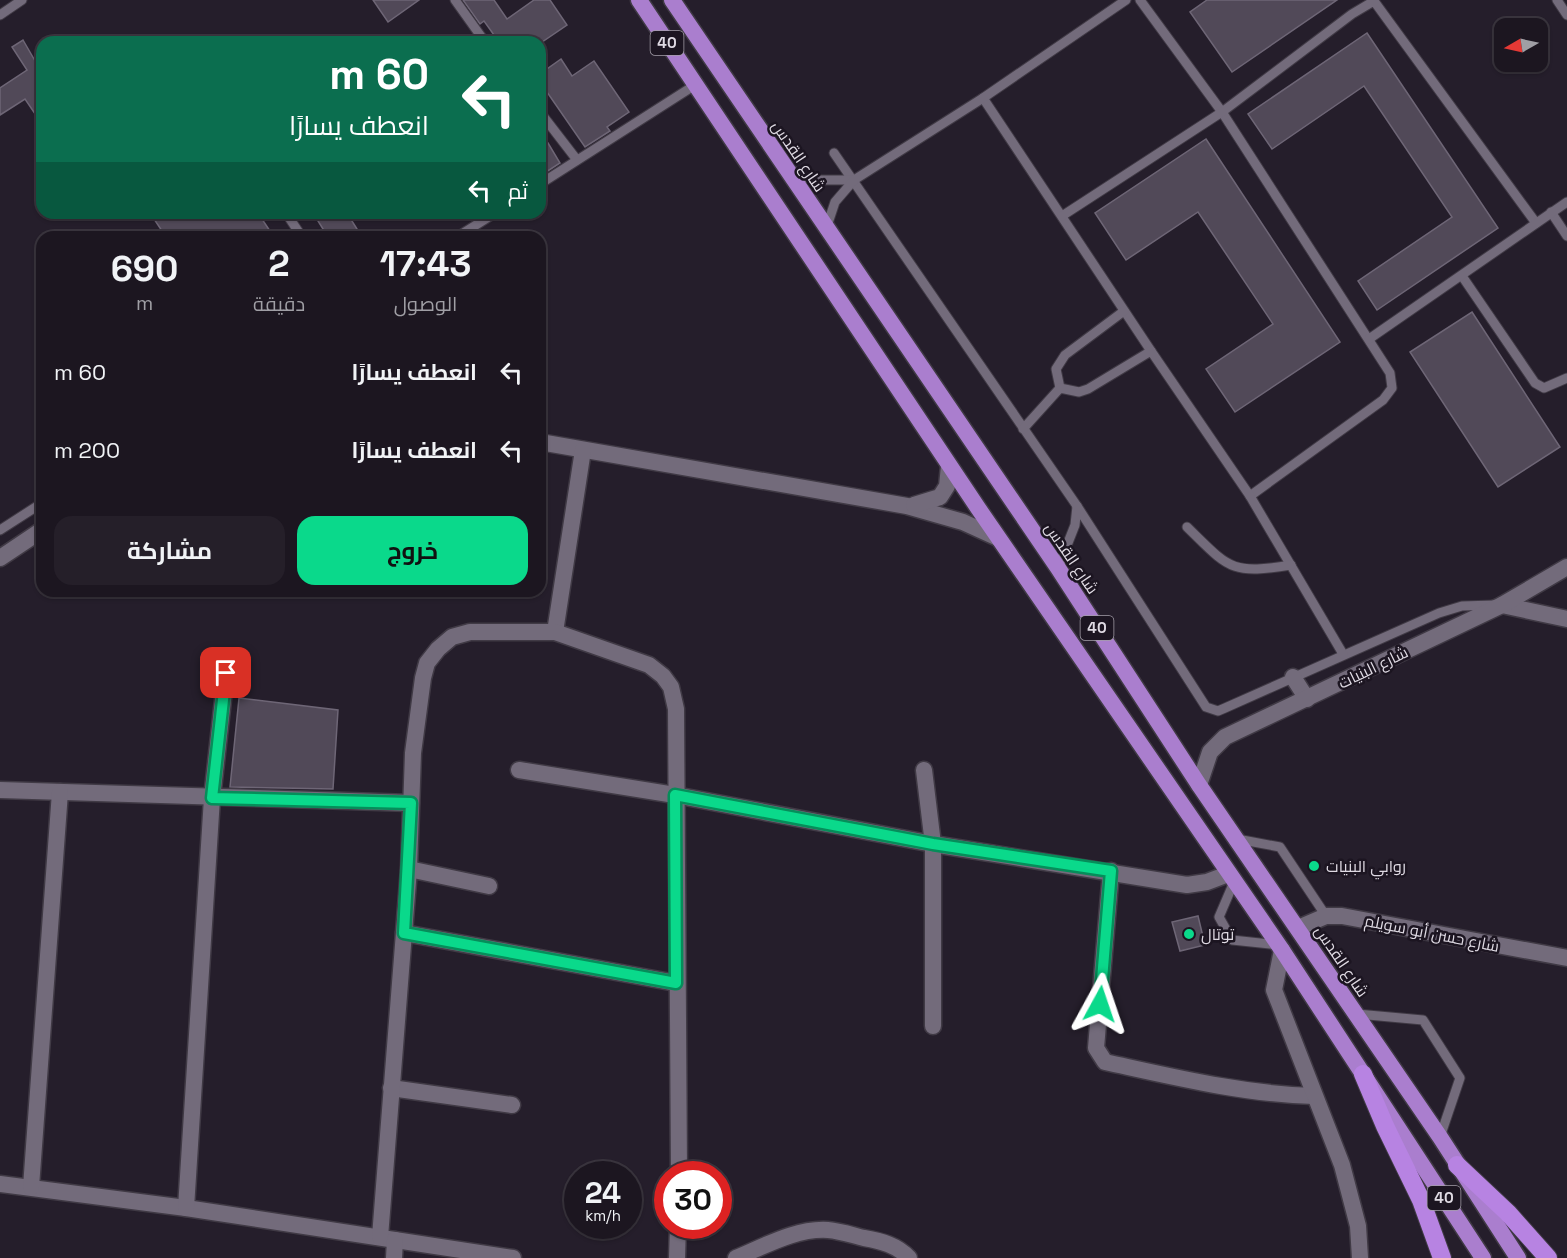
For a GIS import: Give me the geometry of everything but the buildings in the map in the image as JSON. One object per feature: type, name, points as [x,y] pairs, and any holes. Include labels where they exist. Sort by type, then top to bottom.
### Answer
[{"type":"highway","name":"40","points":[[639,0],[949,466],[1280,947],[1483,1258]]},
{"type":"highway","name":"شارع القدس","points":[[674,2],[1058,568],[1199,785],[1440,1137],[1518,1258]]},
{"type":"highway","points":[[1363,1074],[1421,1200],[1442,1258]]},
{"type":"highway","points":[[1457,1165],[1508,1213],[1548,1258]]},
{"type":"street","points":[[546,443],[907,506],[963,522],[998,538]]},
{"type":"street","points":[[555,632],[583,450]]},
{"type":"street","points":[[907,506],[940,497],[947,486],[949,466]]},
{"type":"street","points":[[0,558],[36,534]]},
{"type":"street","name":"شارع البنيات","points":[[1199,785],[1210,752],[1216,744],[1502,605],[1567,567]]},
{"type":"street","points":[[1502,605],[1567,619]]},
{"type":"street","points":[[394,1258],[388,1238],[391,1088],[409,869],[413,753],[427,663],[452,637],[470,632],[555,632],[649,665],[663,676],[671,687],[676,709],[679,1161]]},
{"type":"street","points":[[186,1208],[212,798],[226,673]]},
{"type":"street","points":[[1293,677],[1307,699]]},
{"type":"street","points":[[519,770],[675,795],[933,844],[1187,885],[1231,878]]},
{"type":"street","points":[[924,770],[933,844],[933,1026]]},
{"type":"street","points":[[0,790],[411,803]]},
{"type":"street","points":[[31,1187],[60,792]]},
{"type":"street","points":[[409,869],[489,886]]},
{"type":"street","points":[[1111,871],[1096,1048],[1100,1059],[1105,1062],[1226,1088],[1275,1095],[1314,1096]]},
{"type":"street","name":"شارع حسن أبو سويلم","points":[[1298,928],[1326,916],[1342,916],[1567,958]]},
{"type":"street","points":[[404,933],[676,983]]},
{"type":"street","points":[[1280,947],[1274,990],[1342,1165],[1358,1226],[1360,1258]]},
{"type":"street","points":[[391,1088],[512,1105]]},
{"type":"street","points":[[0,1184],[186,1208],[513,1258]]},
{"type":"street","points":[[736,1258],[779,1239],[809,1231],[830,1230],[881,1241],[901,1249],[909,1258]]},
{"type":"street","points":[[677,1258],[678,1239]]},
{"type":"lane","points":[[0,15],[22,0]]},
{"type":"lane","points":[[455,0],[481,36]]},
{"type":"lane","points":[[826,229],[835,202],[854,180],[983,98],[1126,0]]},
{"type":"lane","points":[[1140,0],[1222,112],[1390,373],[1392,388],[1383,400],[1250,496]]},
{"type":"lane","points":[[1557,0],[1567,15]]},
{"type":"lane","points":[[1062,216],[1222,112],[1352,14],[1375,1],[1536,223]]},
{"type":"lane","points":[[546,180],[694,85]]},
{"type":"lane","points":[[983,98],[1150,351],[1250,496],[1342,654]]},
{"type":"lane","points":[[546,120],[577,160]]},
{"type":"lane","points":[[834,153],[1077,506],[1206,707],[1218,711],[1342,654],[1454,608],[1502,605]]},
{"type":"lane","points":[[789,174],[821,180],[854,180]]},
{"type":"lane","points":[[1369,339],[1567,202]]},
{"type":"lane","points":[[1551,212],[1567,236]]},
{"type":"lane","points":[[466,231],[486,219]]},
{"type":"lane","points":[[1462,276],[1535,383],[1544,388],[1567,378]]},
{"type":"lane","points":[[1060,388],[1056,369],[1065,355],[1124,311]]},
{"type":"lane","points":[[1060,388],[1079,392],[1088,389],[1150,351]]},
{"type":"lane","points":[[1023,429],[1060,388]]},
{"type":"lane","points":[[1058,568],[1075,525],[1077,506]]},
{"type":"lane","points":[[0,530],[36,507]]},
{"type":"lane","points":[[1187,527],[1219,559],[1232,567],[1254,571],[1290,565]]},
{"type":"lane","points":[[1237,839],[1280,847],[1326,916]]},
{"type":"lane","points":[[1231,878],[1219,916],[1232,940],[1280,947]]},
{"type":"lane","points":[[1357,1014],[1423,1020],[1460,1078],[1440,1137]]},
{"type":"place","name":"روابي البنيات","points":[[1314,866]]},
{"type":"place","name":"توتال","points":[[1189,934]]},
{"type":"route","points":[[226,673],[212,798],[411,803],[404,933],[676,983],[675,795],[933,844],[1111,871],[1100,1004]]}]
